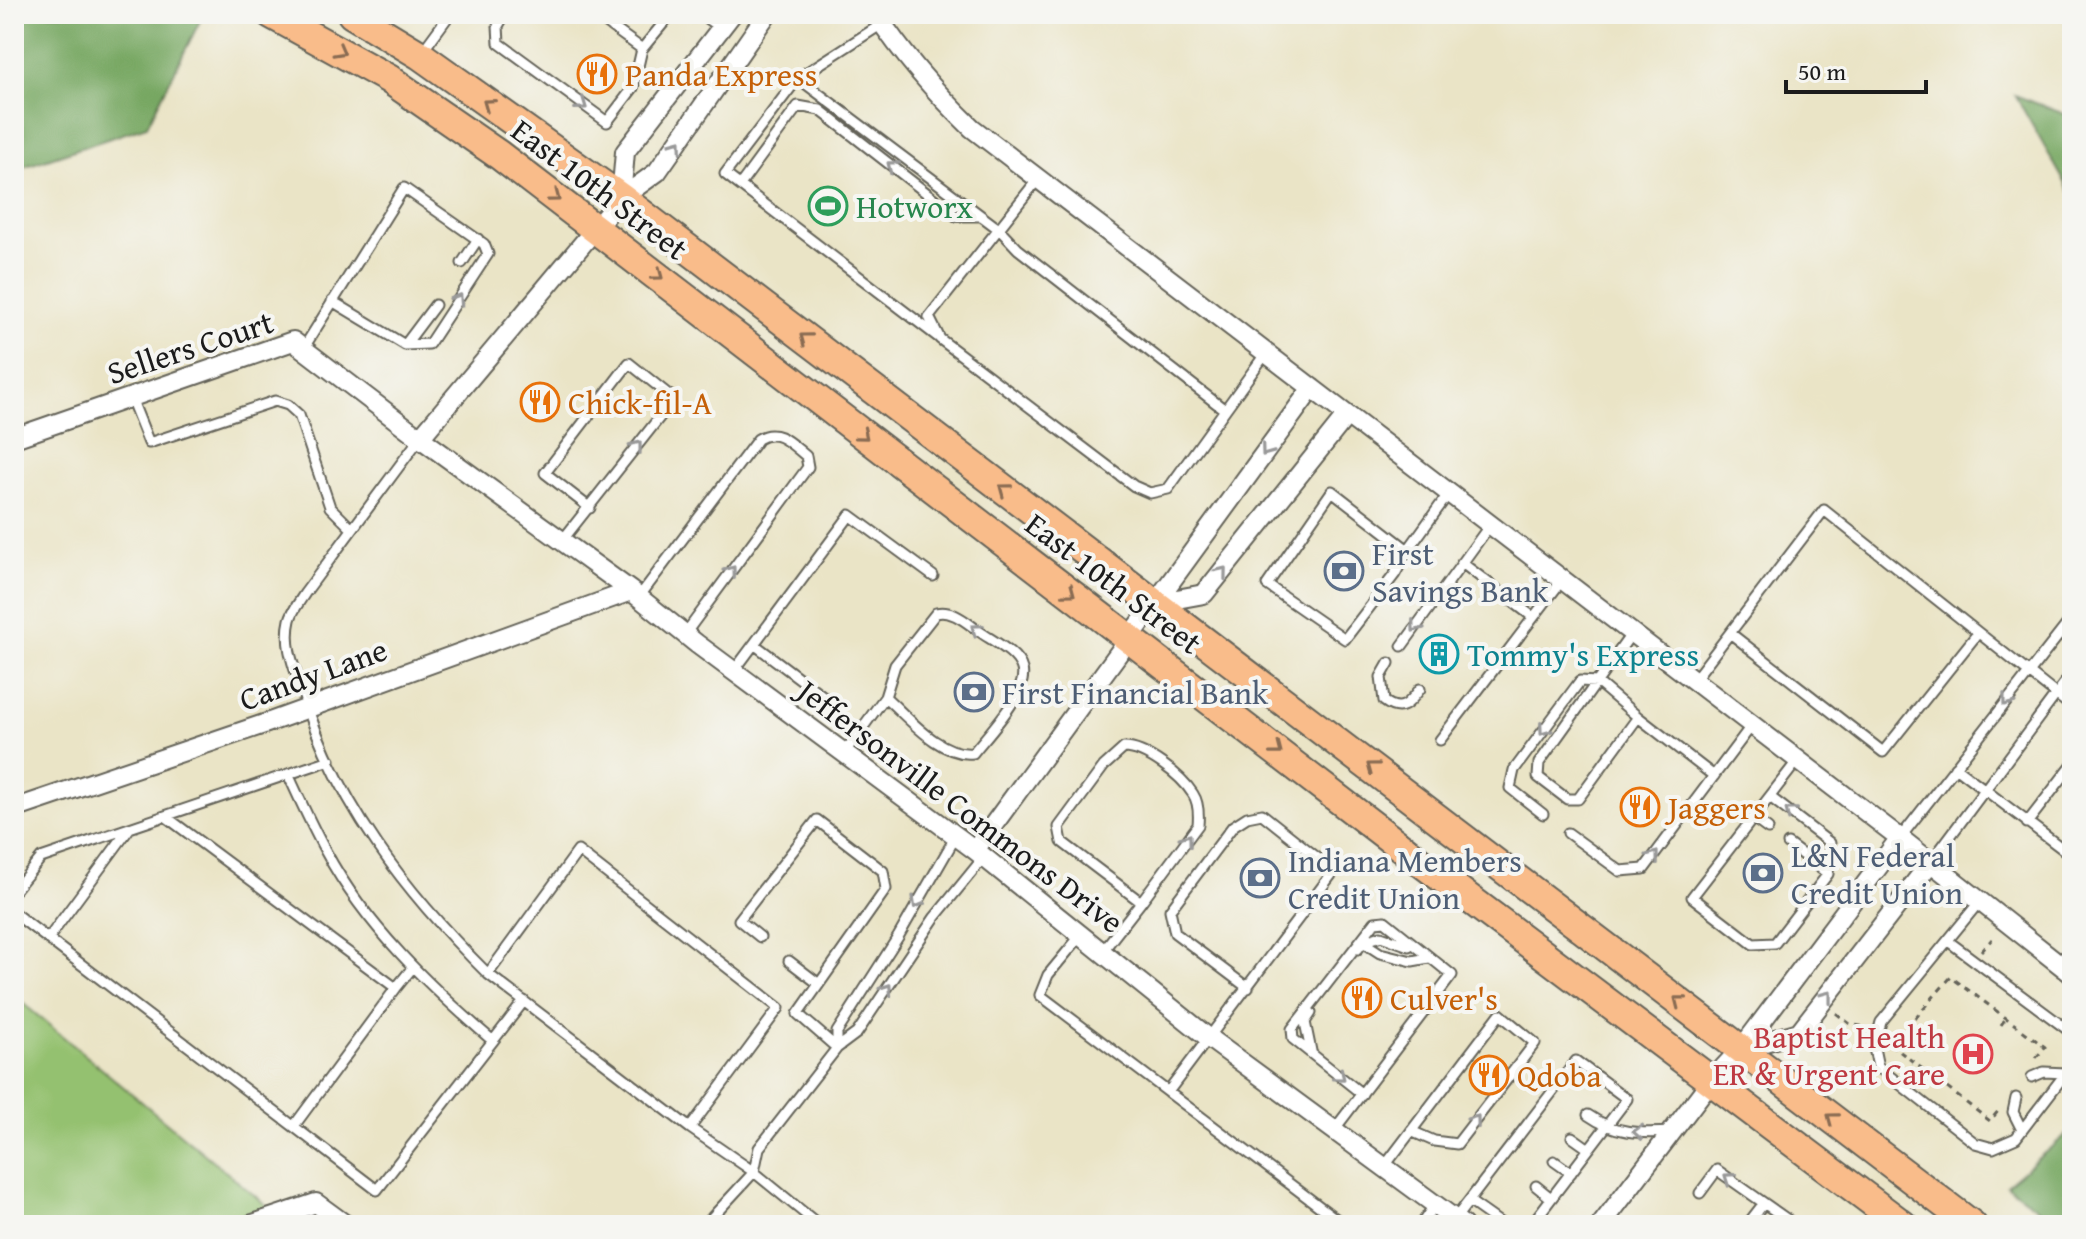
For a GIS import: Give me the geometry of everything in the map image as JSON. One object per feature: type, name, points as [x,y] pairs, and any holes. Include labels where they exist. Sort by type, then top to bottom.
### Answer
[{"type":"main road","name":"East 10th Street","points":[[271,14],[436,110],[596,228],[1710,1082],[1903,1225]]},
{"type":"main road","name":"East 10th Street","points":[[352,14],[420,55],[621,198],[1972,1225]]},
{"type":"street","points":[[420,438],[621,198],[657,172],[742,55],[767,14]]},
{"type":"street","points":[[879,19],[930,87],[972,128],[1900,838],[2072,974]]},
{"type":"street","points":[[621,198],[625,152],[727,22]]},
{"type":"street","name":"Sellers Court","points":[[14,438],[293,341],[420,438]]},
{"type":"street","points":[[980,853],[1128,636],[1312,388]]},
{"type":"street","points":[[1155,603],[1204,594],[1347,415]]},
{"type":"street","name":"Jeffersonville Commons Drive","points":[[420,438],[635,594],[980,853],[1210,1039],[1459,1222]]},
{"type":"street","name":"Candy Lane","points":[[14,809],[635,594]]},
{"type":"street","points":[[1601,1225],[1710,1082],[1741,1049],[1900,838]]},
{"type":"street","points":[[1741,1049],[1799,1032],[1931,862]]},
{"type":"street","points":[[250,1225],[316,1203],[346,1225]]},
{"type":"lane","points":[[420,55],[450,14]]},
{"type":"lane","points":[[505,14],[498,26],[499,43],[607,122],[633,88],[642,49],[671,14]]},
{"type":"lane","points":[[594,14],[642,49]]},
{"type":"lane","points":[[700,14],[727,22]]},
{"type":"lane","points":[[879,19],[798,78],[725,174],[1134,486],[1150,493],[1168,489],[1266,353]]},
{"type":"lane","points":[[798,78],[1000,230],[1018,249],[1225,410]]},
{"type":"lane","points":[[740,185],[798,106],[820,110],[956,216],[981,216]]},
{"type":"lane","points":[[940,339],[929,317],[1038,179]]},
{"type":"lane","points":[[303,349],[332,301],[404,188],[474,236],[488,254],[429,344],[405,345],[332,301]]},
{"type":"lane","points":[[462,263],[474,236]]},
{"type":"lane","points":[[405,345],[435,305]]},
{"type":"lane","points":[[561,542],[590,508],[674,399],[629,363],[545,473],[590,508]]},
{"type":"lane","points":[[131,398],[149,443],[275,401],[288,405],[299,415],[330,507],[352,529]]},
{"type":"lane","points":[[635,594],[758,439],[772,433],[806,456],[808,467],[685,634]]},
{"type":"lane","points":[[420,438],[290,617],[288,645],[307,708],[330,760],[383,857],[436,923],[488,974],[690,1128],[754,1172],[819,1225]]},
{"type":"lane","points":[[1408,550],[1332,491],[1267,585],[1345,639],[1395,574],[1408,550],[1449,493]]},
{"type":"lane","points":[[1694,680],[1824,510],[2072,707]]},
{"type":"lane","points":[[734,671],[850,515],[933,576]]},
{"type":"lane","points":[[1402,646],[1490,525]]},
{"type":"lane","points":[[1462,563],[1533,617]]},
{"type":"lane","points":[[1440,740],[1562,580]]},
{"type":"lane","points":[[1487,600],[1495,589]]},
{"type":"lane","points":[[844,753],[885,697],[895,665],[922,626],[936,613],[945,611],[964,620],[1012,655],[1022,667],[1023,680],[1015,699],[973,753],[962,755],[942,746],[885,697]]},
{"type":"lane","points":[[1900,838],[2072,618]]},
{"type":"lane","points":[[1632,633],[1539,763],[1538,777],[1567,799],[1578,799],[1638,717]]},
{"type":"lane","points":[[1730,633],[1883,752],[1978,633]]},
{"type":"lane","points":[[754,644],[823,696]]},
{"type":"lane","points":[[1389,663],[1381,677],[1384,701],[1392,707],[1401,708],[1409,705],[1420,689]]},
{"type":"lane","points":[[1931,862],[2072,673]]},
{"type":"lane","points":[[1543,814],[1510,788],[1514,770],[1580,681],[1597,682],[1714,776]]},
{"type":"lane","points":[[1568,833],[1620,871],[1644,869],[1752,725]]},
{"type":"lane","points":[[1102,952],[1141,902],[1198,825],[1199,811],[1193,794],[1141,751],[1124,748],[1104,766],[1067,812],[1059,835],[1062,842],[1141,902]]},
{"type":"lane","points":[[14,891],[41,858],[330,760]]},
{"type":"lane","points":[[1770,797],[1830,843],[1828,874],[1775,943],[1753,944],[1692,897],[1798,760]]},
{"type":"lane","points":[[2027,823],[2072,765]]},
{"type":"lane","points":[[1955,767],[2072,856]]},
{"type":"lane","points":[[288,774],[327,855],[380,929],[413,967],[493,1041]]},
{"type":"lane","points":[[1168,1092],[1210,1039],[1248,988],[1334,871],[1262,814],[1247,817],[1233,826],[1170,910],[1175,933],[1248,988]]},
{"type":"lane","points":[[165,816],[396,988]]},
{"type":"lane","points":[[1753,818],[1768,829]]},
{"type":"lane","points":[[760,937],[739,920],[817,820],[883,871],[886,889],[798,1014]]},
{"type":"lane","points":[[48,939],[130,828]]},
{"type":"lane","points":[[837,1048],[837,1032],[898,937],[956,835]]},
{"type":"lane","points":[[1788,844],[1828,874]]},
{"type":"lane","points":[[488,974],[578,851],[779,1008],[798,1014],[837,1048]]},
{"type":"lane","points":[[705,1225],[754,1172],[759,1148],[837,1048],[857,1033],[980,853]]},
{"type":"lane","points":[[1980,901],[1881,1022],[1874,1048],[1878,1067],[1975,1143],[1993,1148],[2016,1138],[2069,1069]]},
{"type":"lane","points":[[14,913],[377,1190],[524,1001]]},
{"type":"lane","points":[[1362,1094],[1293,1039],[1292,1029],[1375,922],[1385,921],[1424,958]]},
{"type":"lane","points":[[1081,935],[1048,975],[1040,995],[1344,1225]]},
{"type":"lane","points":[[1312,1054],[1305,1022],[1363,942],[1381,936],[1406,944],[1452,975],[1334,1130]]},
{"type":"lane","points":[[1948,941],[2072,1033]]},
{"type":"lane","points":[[1363,942],[1380,953],[1412,961],[1424,958]]},
{"type":"lane","points":[[789,961],[819,984]]},
{"type":"lane","points":[[294,1126],[413,967]]},
{"type":"lane","points":[[690,1128],[779,1008]]},
{"type":"lane","points":[[1384,1167],[1411,1131],[1500,1014],[1535,1043],[1457,1144],[1434,1141],[1411,1131]]},
{"type":"lane","points":[[1459,1222],[1469,1201],[1504,1163],[1557,1093],[1576,1061],[1627,1099],[1531,1225]]},
{"type":"lane","points":[[2032,1077],[2069,1069]]},
{"type":"lane","points":[[2016,1098],[2013,1112],[2022,1130]]},
{"type":"lane","points":[[1588,1115],[1606,1127],[1636,1134],[1672,1132]]},
{"type":"lane","points":[[1572,1137],[1589,1149]]},
{"type":"lane","points":[[1554,1161],[1571,1173]]},
{"type":"lane","points":[[1700,1193],[1717,1170],[1795,1225]]},
{"type":"lane","points":[[1536,1186],[1551,1198]]},
{"type":"lane","points":[[1469,1201],[1503,1225]]},
{"type":"lane","points":[[1747,1225],[1764,1203]]},
{"type":"lane","points":[[1421,1225],[1435,1204]]},
{"type":"path","points":[[1981,952],[1992,939]]},
{"type":"path","points":[[1959,982],[1964,975]]},
{"type":"path","points":[[1891,1045],[1907,1023],[1926,1010],[1948,978],[1959,982],[2045,1047],[2036,1059]]},
{"type":"path","points":[[1835,1013],[1850,1024],[1868,1028]]},
{"type":"path","points":[[2001,1025],[2006,1018]]},
{"type":"path","points":[[1886,1043],[1990,1121],[1999,1109]]},
{"type":"path","points":[[1911,1061],[1915,1056]]},
{"type":"path","points":[[1976,1111],[1980,1106]]},
{"type":"green space","points":[[14,14],[203,15],[147,126],[14,170]]},
{"type":"green space","points":[[2015,95],[2072,117],[2072,195]]},
{"type":"green space","points":[[14,996],[290,1225],[14,1225]]},
{"type":"green space","points":[[2072,1130],[2072,1225],[2062,1225],[2006,1185]]},
{"type":"place","name":"Panda Express","points":[[597,74]]},
{"type":"place","name":"Hotworx","points":[[828,206]]},
{"type":"place","name":"Chick-fil-A","points":[[540,402]]},
{"type":"place","name":"First Savings Bank","points":[[1344,571]]},
{"type":"place","name":"Tommy's Express","points":[[1439,654]]},
{"type":"place","name":"First Financial Bank","points":[[974,692]]},
{"type":"place","name":"Jaggers","points":[[1640,807]]},
{"type":"place","name":"L&N Federal Credit Union","points":[[1763,873]]},
{"type":"place","name":"Indiana Members Credit Union","points":[[1260,878]]},
{"type":"place","name":"Culver's","points":[[1362,998]]},
{"type":"place","name":"Baptist Health ER & Urgent Care","points":[[1973,1054]]},
{"type":"place","name":"Qdoba","points":[[1489,1075]]}]
